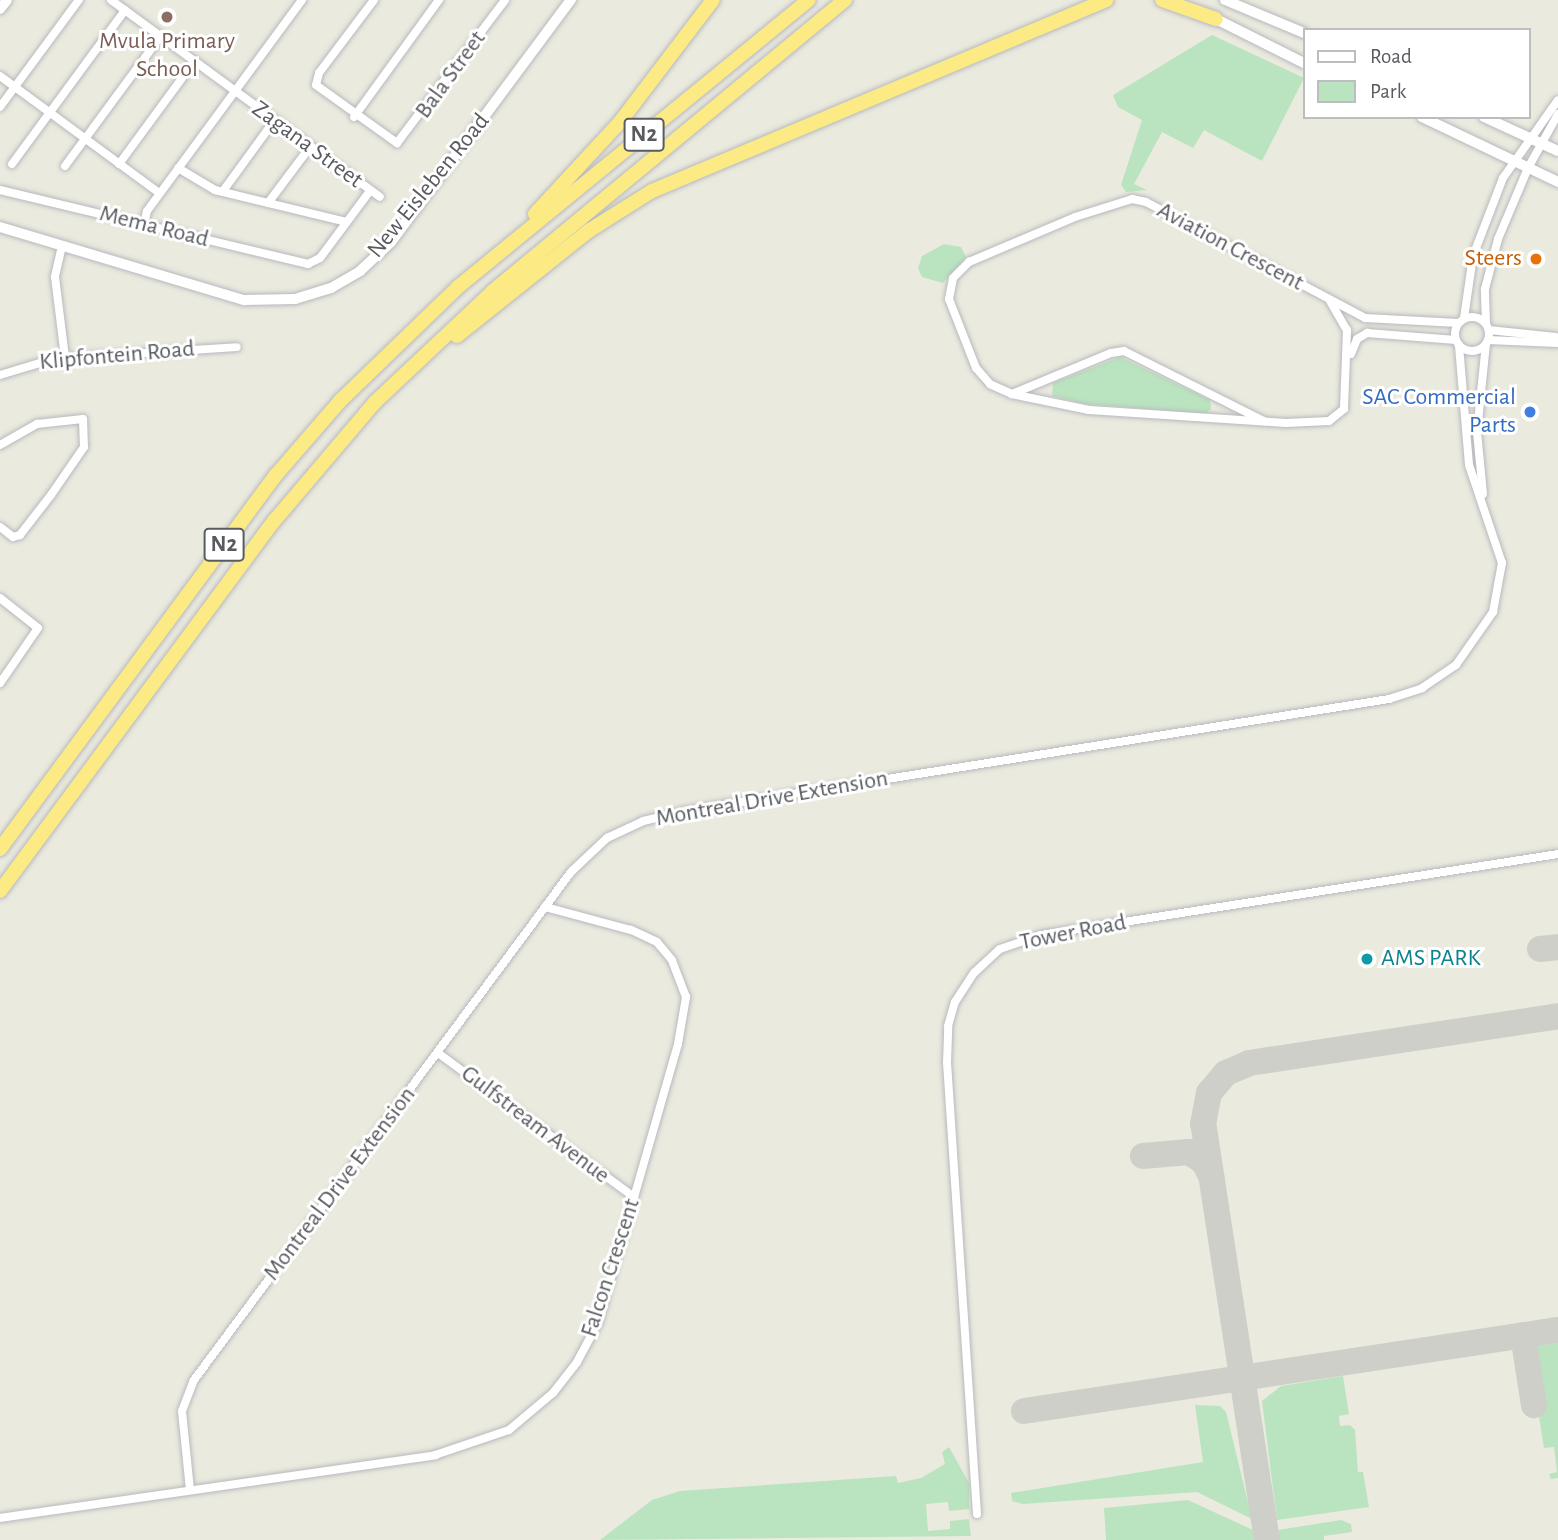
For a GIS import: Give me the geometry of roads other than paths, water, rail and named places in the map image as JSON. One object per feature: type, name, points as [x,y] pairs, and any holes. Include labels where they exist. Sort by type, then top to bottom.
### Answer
[{"type":"highway","points":[[480,269],[598,147],[713,0]]},
{"type":"highway","name":"N2","points":[[0,849],[297,450],[409,331],[480,269],[809,0]]},
{"type":"highway","name":"N2","points":[[0,891],[275,520],[331,450],[407,370],[503,284],[845,0]]},
{"type":"highway","points":[[1072,12],[1091,0]]},
{"type":"highway","points":[[407,370],[431,361],[581,237],[652,191],[1072,12],[1107,0]]},
{"type":"highway","points":[[1162,0],[1216,19]]},
{"type":"main road","points":[[0,9],[7,0]]},
{"type":"main road","name":"New Eisleben Road","points":[[0,227],[244,300],[295,299],[331,288],[360,271],[391,242],[571,0]]},
{"type":"main road","points":[[1179,0],[1302,62]]},
{"type":"main road","points":[[1225,0],[1302,32]]},
{"type":"main road","points":[[1426,119],[1558,182]]},
{"type":"main road","points":[[1489,119],[1558,151]]},
{"type":"street","points":[[0,107],[79,0]]},
{"type":"street","name":"Zagana Street","points":[[111,0],[380,197]]},
{"type":"street","points":[[144,224],[147,211],[302,0]]},
{"type":"street","points":[[374,0],[316,79],[318,89],[354,117],[439,0]]},
{"type":"street","name":"Bala Street","points":[[354,117],[392,142],[408,134],[505,0]]},
{"type":"street","points":[[12,164],[125,10]]},
{"type":"street","points":[[65,166],[160,37]]},
{"type":"street","points":[[119,164],[194,62]]},
{"type":"street","points":[[0,76],[159,194]]},
{"type":"street","points":[[1558,100],[1513,162],[1473,256],[1457,342],[1472,351],[1487,342],[1558,340]]},
{"type":"street","points":[[1487,342],[1485,289],[1493,255],[1528,168],[1558,114]]},
{"type":"street","points":[[223,191],[274,121]]},
{"type":"street","points":[[268,203],[310,147]]},
{"type":"street","points":[[178,168],[223,191],[346,222],[370,191]]},
{"type":"street","name":"Mema Road","points":[[0,190],[308,264],[320,258],[346,222]]},
{"type":"street","name":"Aviation Crescent","points":[[1330,301],[1346,327],[1346,401],[1334,419],[1267,423],[1089,410],[1012,394],[990,384],[976,368],[952,314],[949,299],[953,278],[969,262],[1124,200],[1146,202],[1330,301],[1369,319],[1461,321]]},
{"type":"street","points":[[62,246],[55,277],[65,358]]},
{"type":"street","points":[[1461,321],[1478,317],[1488,327],[1558,340]]},
{"type":"street","name":"Aviation Crescent","points":[[1348,363],[1357,339],[1367,333],[1457,342]]},
{"type":"street","name":"Montreal Drive Extension","points":[[190,1490],[182,1443],[182,1411],[188,1391],[571,872],[607,838],[663,815],[1347,707],[1422,688],[1446,674],[1467,654],[1496,603],[1502,554],[1466,449],[1457,342]]},
{"type":"street","name":"Montreal Drive Extension","points":[[1483,500],[1477,432],[1487,342]]},
{"type":"street","name":"Klipfontein Road","points":[[0,375],[65,358],[237,347]]},
{"type":"street","points":[[1012,394],[1111,352],[1124,351],[1267,423]]},
{"type":"street","points":[[0,445],[37,424],[83,419],[84,447],[51,495],[20,535],[13,537],[1,530]]},
{"type":"street","points":[[0,598],[38,628],[0,683]]},
{"type":"street","name":"Tower Road","points":[[977,1514],[947,1063],[948,1026],[955,1002],[974,973],[1000,949],[1041,935],[1558,854]]},
{"type":"street","name":"Falcon Crescent","points":[[0,1518],[435,1455],[509,1430],[553,1393],[587,1345],[602,1309],[685,1015],[683,981],[666,952],[645,936],[545,907]]},
{"type":"street","name":"Gulfstream Avenue","points":[[438,1053],[634,1196]]},
{"type":"place","name":"Mvula Primary School","points":[[167,17]]},
{"type":"place","name":"Steers","points":[[1536,259]]},
{"type":"place","name":"SAC Commercial Parts","points":[[1530,412]]},
{"type":"place","name":"AMS PARK","points":[[1367,959]]}]
